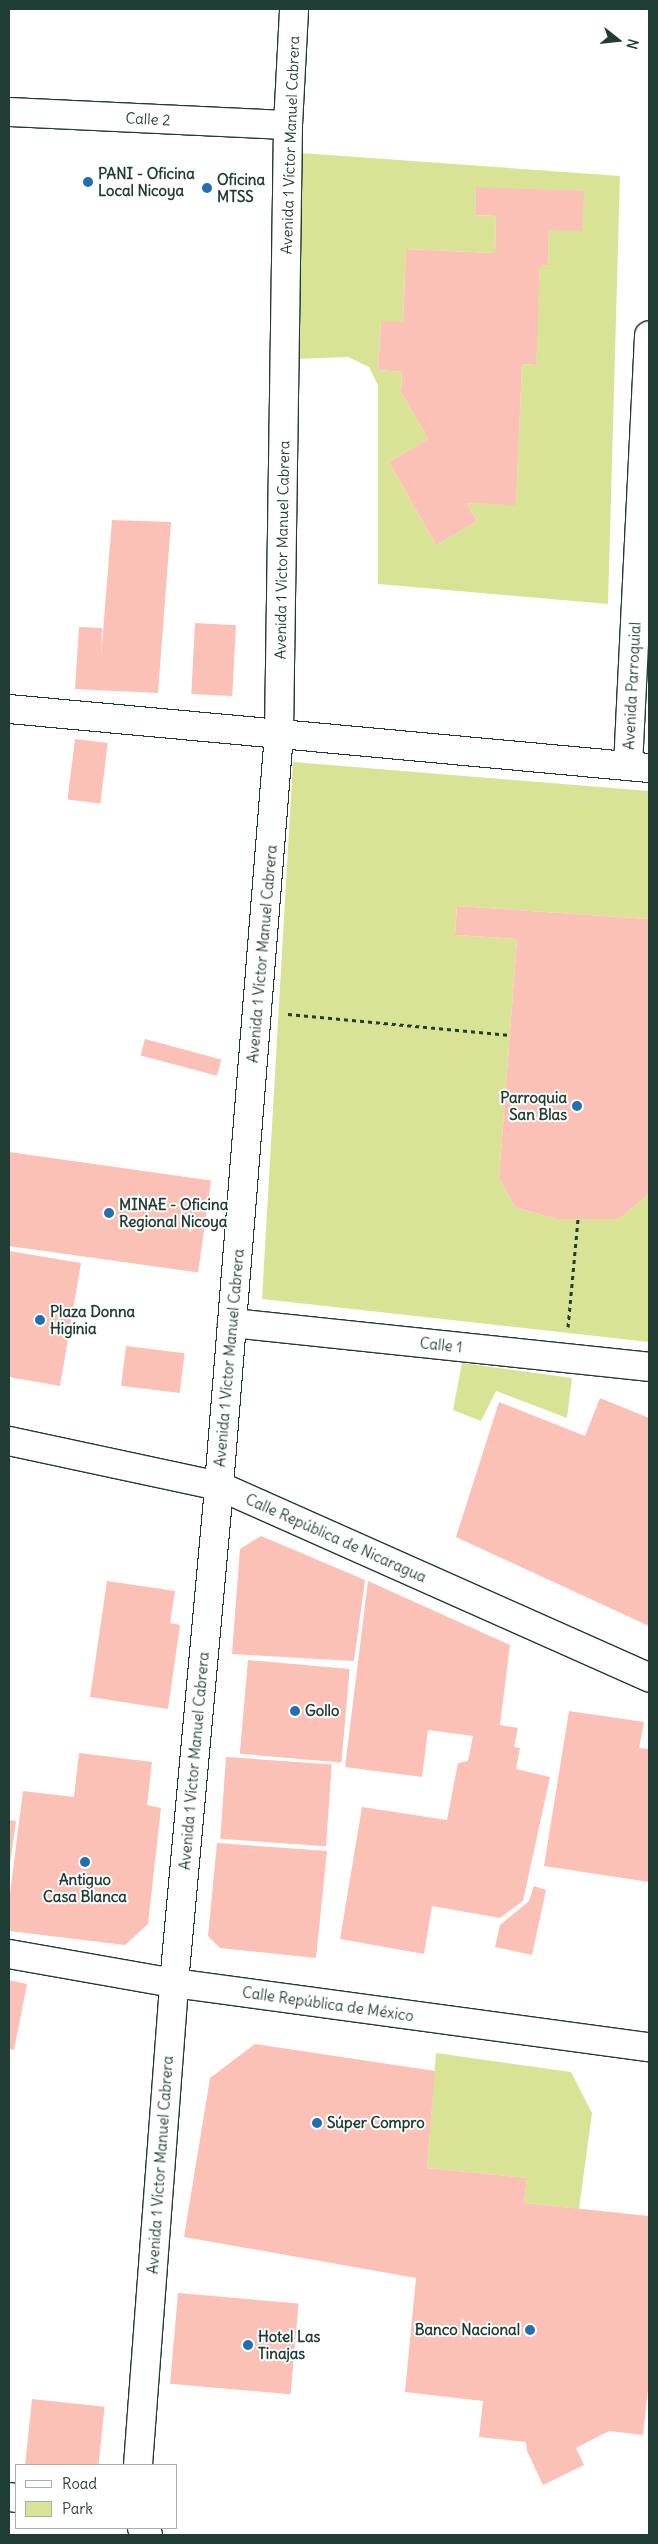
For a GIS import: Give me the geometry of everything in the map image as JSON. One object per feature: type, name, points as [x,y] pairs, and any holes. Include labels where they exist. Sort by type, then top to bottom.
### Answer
[{"type":"street","name":"Avenida 1 Víctor Manuel Cabrera","points":[[138,2464],[174,1983],[219,1486],[280,732],[288,126],[294,9]]},
{"type":"street","name":"Calle 2","points":[[9,112],[288,126]]},
{"type":"street","name":"Avenida Parroquial","points":[[639,767],[649,336]]},
{"type":"street","points":[[9,709],[280,732],[639,767]]},
{"type":"street","name":"Calle 1","points":[[232,1322],[649,1367]]},
{"type":"street","name":"Calle República de Nicaragua","points":[[9,1441],[219,1486],[649,1677]]},
{"type":"street","name":"Calle República de México","points":[[9,1954],[174,1983],[649,2047]]},
{"type":"path","points":[[258,1011],[510,1035]]},
{"type":"path","points":[[565,1358],[578,1219]]},
{"type":"green space","points":[[301,153],[620,176],[608,604],[378,584],[378,385],[369,367],[348,357],[294,359]],"holes":[[[476,187],[549,230],[548,265],[540,266],[535,365],[522,364],[516,504],[467,503],[477,521],[436,545],[389,462],[428,439],[401,392],[402,372],[378,370],[381,322],[403,322],[406,249],[495,253],[496,216],[475,215]]]},
{"type":"green space","points":[[293,762],[649,791],[649,919],[457,906],[455,935],[517,939],[499,1178],[515,1207],[556,1219],[619,1219],[649,1194],[649,1342],[262,1299]]},
{"type":"green space","points":[[462,1363],[572,1378],[567,1418],[496,1391],[481,1421],[453,1410]]},
{"type":"green space","points":[[436,2053],[571,2072],[592,2113],[579,2209],[524,2203],[527,2178],[427,2168]]},
{"type":"building","points":[[476,187],[584,191],[582,231],[549,230],[548,265],[540,266],[536,365],[522,364],[516,505],[467,503],[477,521],[436,545],[389,462],[428,439],[401,392],[402,372],[378,370],[381,321],[403,322],[406,249],[495,253],[496,216],[475,215]]},
{"type":"building","points":[[112,520],[171,522],[158,693],[75,689],[79,627],[102,628],[101,657]]},
{"type":"building","points":[[195,623],[236,625],[232,696],[191,694]]},
{"type":"building","points":[[75,739],[108,743],[100,804],[68,800]]},
{"type":"building","name":"Parroquia San Blas","points":[[457,906],[649,919],[649,1194],[619,1219],[556,1219],[515,1207],[499,1178],[517,939],[455,935]]},
{"type":"building","points":[[145,1039],[221,1059],[217,1076],[141,1055]]},
{"type":"building","name":"MINAE - Oficina Regional Nicoya","points":[[9,1152],[211,1180],[198,1272],[9,1246]]},
{"type":"building","name":"Plaza Donna Higinia","points":[[9,1251],[81,1263],[60,1386],[9,1377]]},
{"type":"building","points":[[126,1346],[185,1353],[180,1393],[121,1386]]},
{"type":"building","points":[[600,1398],[649,1418],[649,1626],[456,1537],[499,1402],[585,1436]]},
{"type":"building","points":[[261,1536],[365,1580],[354,1661],[232,1654],[240,1549]]},
{"type":"building","points":[[107,1581],[175,1591],[170,1623],[180,1625],[168,1709],[90,1697]]},
{"type":"building","points":[[368,1581],[510,1645],[500,1725],[518,1728],[514,1747],[520,1748],[516,1769],[550,1777],[523,1901],[500,1918],[432,1906],[424,1954],[340,1939],[362,1807],[447,1820],[458,1763],[468,1761],[473,1736],[428,1730],[422,1777],[345,1767]]},
{"type":"building","name":"Gollo","points":[[248,1660],[350,1669],[341,1763],[240,1754]]},
{"type":"building","points":[[569,1711],[644,1722],[639,1748],[649,1749],[649,1882],[544,1866]]},
{"type":"building","name":"Antiguo Casa Blanca","points":[[79,1753],[152,1762],[147,1805],[161,1808],[148,1924],[125,1945],[9,1931],[9,1901],[23,1791],[74,1797]]},
{"type":"building","points":[[226,1757],[332,1764],[326,1846],[220,1839]]},
{"type":"building","points":[[9,1820],[16,1821],[10,1864],[9,1864]]},
{"type":"building","points":[[217,1843],[327,1851],[316,1958],[220,1948],[208,1936]]},
{"type":"building","points":[[534,1886],[546,1890],[532,1955],[495,1947],[500,1925],[529,1901]]},
{"type":"building","points":[[9,1980],[27,1984],[14,2050],[9,2049]]},
{"type":"building","points":[[255,2044],[435,2071],[427,2168],[527,2178],[524,2203],[649,2216],[649,2381],[643,2435],[609,2431],[576,2448],[584,2465],[543,2485],[527,2451],[526,2442],[479,2437],[483,2401],[405,2392],[416,2278],[184,2237],[210,2078]]},
{"type":"building","name":"Hotel Las Tinajas","points":[[178,2293],[299,2304],[291,2394],[170,2384]]},
{"type":"building","points":[[32,2399],[105,2407],[99,2464],[25,2464]]},
{"type":"place","name":"PANI - Oficina Local Nicoya","points":[[88,182]]},
{"type":"place","name":"Oficina MTSS","points":[[207,188]]},
{"type":"place","name":"Parroquia San Blas","points":[[577,1106]]},
{"type":"place","name":"MINAE - Oficina Regional Nicoya","points":[[109,1213]]},
{"type":"place","name":"Plaza Donna Higinia","points":[[40,1320]]},
{"type":"place","name":"Gollo","points":[[295,1711]]},
{"type":"place","name":"Antiguo Casa Blanca","points":[[85,1862]]},
{"type":"place","name":"Súper Compro","points":[[317,2123]]},
{"type":"place","name":"Banco Nacional","points":[[530,2330]]},
{"type":"place","name":"Hotel Las Tinajas","points":[[248,2345]]}]
